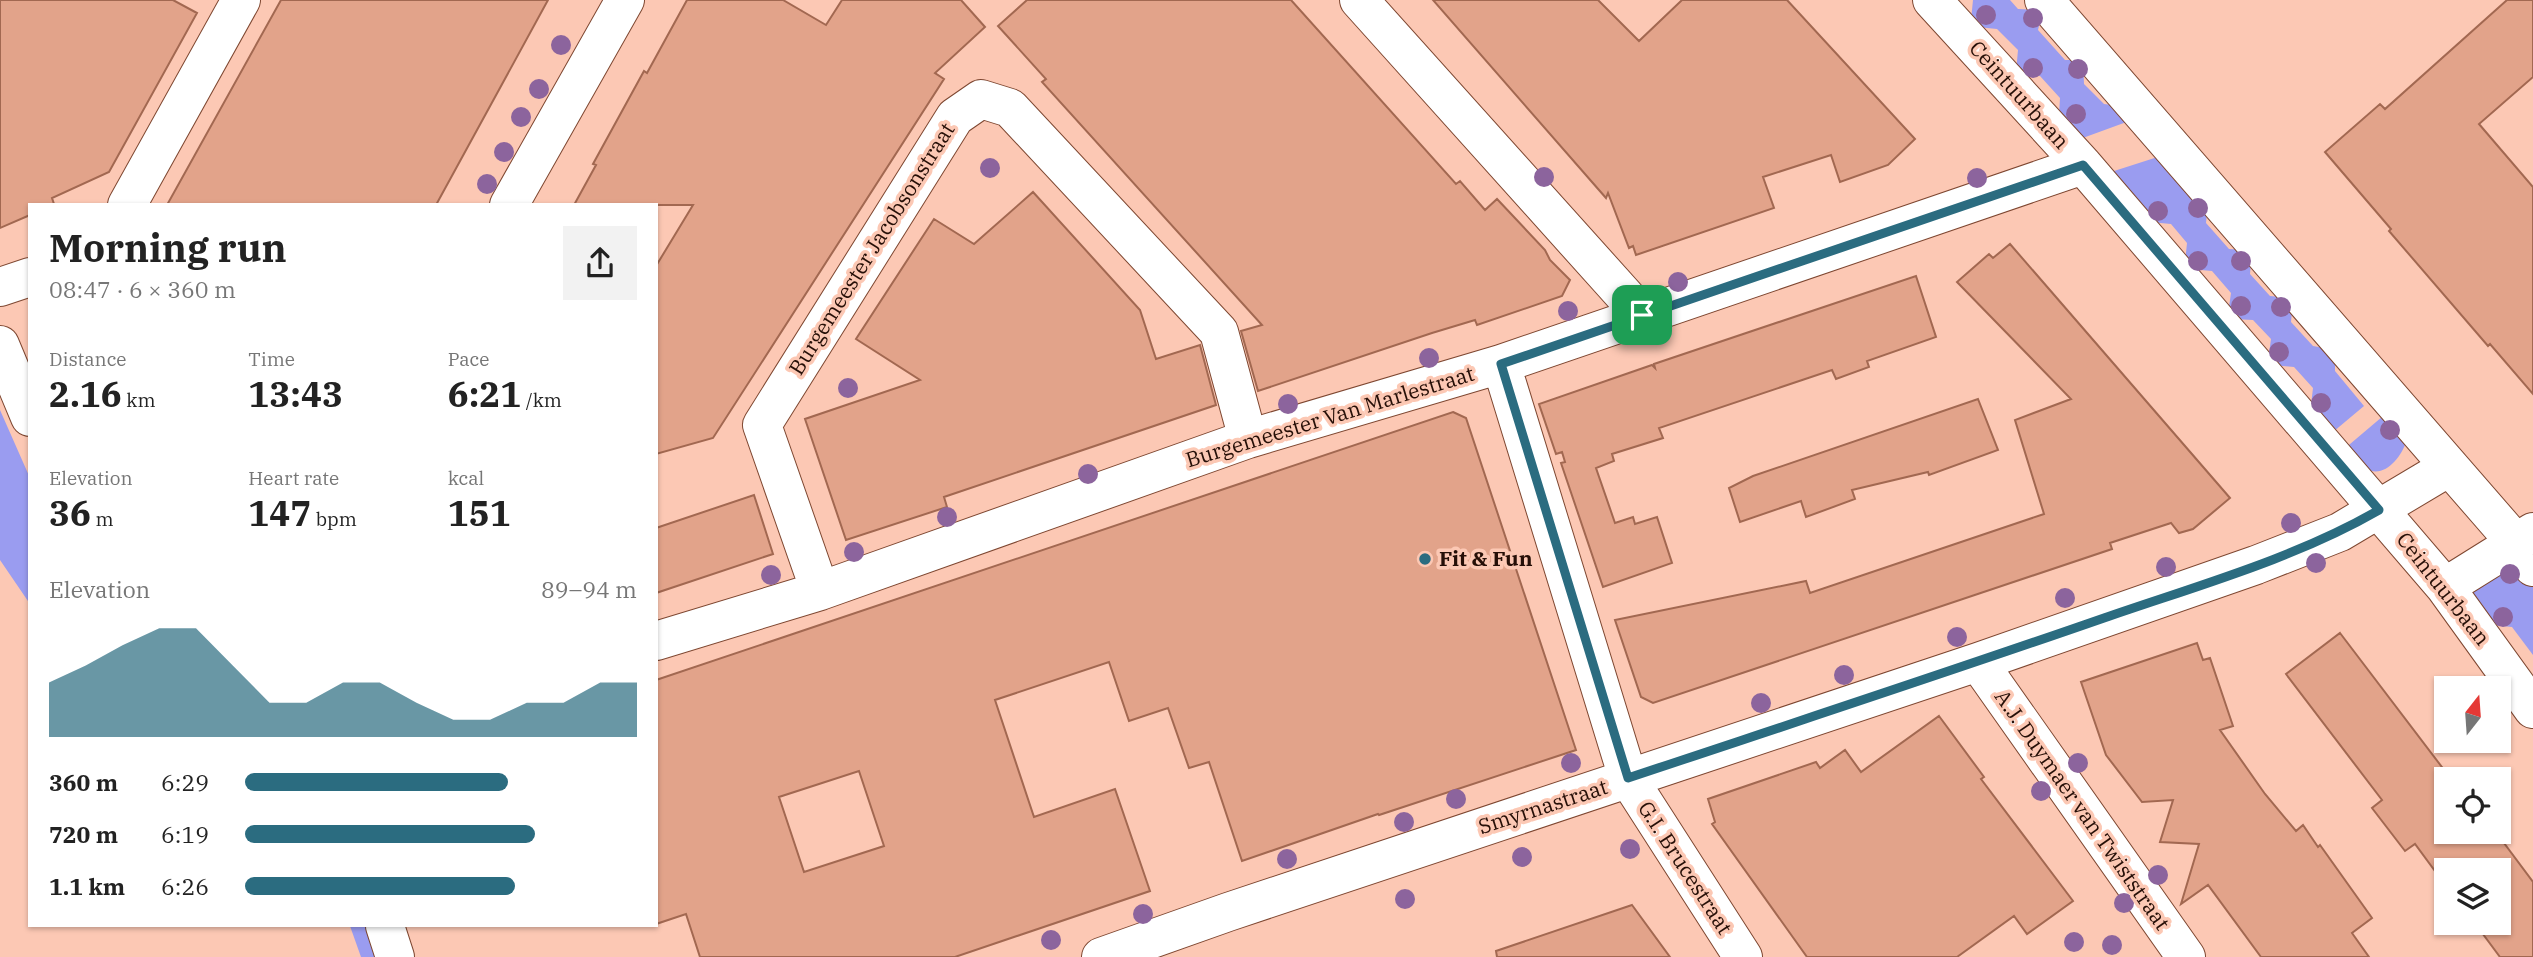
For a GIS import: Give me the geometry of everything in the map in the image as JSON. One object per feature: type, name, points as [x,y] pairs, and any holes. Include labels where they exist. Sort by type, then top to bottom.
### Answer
[{"type":"street","points":[[128,203],[241,0]]},
{"type":"street","points":[[510,203],[625,0]]},
{"type":"street","points":[[1359,0],[1642,315]]},
{"type":"street","name":"Ceintuurbaan","points":[[1932,0],[2083,165],[2445,587],[2533,709]]},
{"type":"street","points":[[2044,0],[2449,467],[2527,547],[2445,587]]},
{"type":"street","name":"Burgemeester Jacobsonstraat","points":[[820,591],[762,425],[955,117],[981,99],[1010,108],[1219,332],[1248,439]]},
{"type":"street","name":"Burgemeester Van Marlestraat","points":[[658,640],[820,591],[1248,439],[1501,364],[2083,165]]},
{"type":"street","points":[[0,287],[28,278]]},
{"type":"street","points":[[0,345],[28,412]]},
{"type":"street","name":"G.I. Brucestraat","points":[[1501,364],[1628,778],[1743,957]]},
{"type":"street","name":"Smyrnastraat","points":[[1101,957],[1228,912],[1978,662],[2256,565],[2340,533],[2449,467]]},
{"type":"street","name":"A.J. Duymaer van Twiststraat","points":[[1978,662],[2186,957]]},
{"type":"street","points":[[385,927],[394,957]]},
{"type":"shaded area","points":[[1973,0],[2010,0],[2018,9],[2039,10],[2042,13],[2038,30],[2065,60],[2083,60],[2084,84],[2104,104],[2120,106],[2132,120],[2080,139],[2059,115],[2060,98],[2040,76],[2016,72],[2018,50],[1997,29],[1977,27],[1971,20]]},
{"type":"shaded area","points":[[2167,154],[2208,203],[2206,223],[2229,249],[2252,252],[2250,274],[2270,296],[2291,298],[2291,322],[2313,346],[2335,350],[2335,371],[2364,406],[2333,432],[2311,405],[2313,388],[2294,367],[2273,365],[2268,361],[2271,339],[2253,320],[2233,319],[2228,314],[2231,293],[2212,271],[2190,269],[2185,263],[2187,243],[2171,224],[2150,222],[2111,172]]},
{"type":"shaded area","points":[[0,410],[28,473],[28,601],[0,560]]},
{"type":"shaded area","points":[[2389,411],[2406,442],[2390,466],[2372,471],[2343,450]]},
{"type":"shaded area","points":[[2516,560],[2533,583],[2533,655],[2512,627],[2491,625],[2465,594]]},
{"type":"shaded area","points":[[350,927],[370,927],[381,957],[361,957]]},
{"type":"building","points":[[0,0],[173,0],[197,13],[109,172],[52,198],[54,203],[28,203],[28,216],[0,228]]},
{"type":"building","points":[[281,0],[548,0],[437,203],[168,203]]},
{"type":"building","points":[[687,0],[783,0],[826,25],[842,0],[961,0],[985,27],[935,73],[944,79],[713,438],[658,453],[658,263],[693,205],[575,203],[596,165],[593,164],[644,71],[647,73]]},
{"type":"building","points":[[1027,0],[1291,0],[1456,184],[1460,181],[1485,210],[1497,199],[1545,250],[1550,260],[1570,280],[1562,296],[1477,325],[1475,320],[1432,333],[1258,391],[1241,331],[1262,325],[1042,82],[1046,79],[998,26]]},
{"type":"building","points":[[1433,0],[1598,0],[1639,41],[1682,0],[1787,0],[1915,139],[1888,165],[1840,182],[1831,155],[1763,177],[1774,208],[1636,255],[1633,246],[1629,248],[1608,193],[1606,198]]},
{"type":"building","points":[[2507,0],[2533,0],[2533,77],[2479,124],[2533,187],[2533,394],[2389,231],[2391,229],[2325,152],[2380,104],[2385,109]]},
{"type":"building","points":[[1033,192],[1140,310],[1156,359],[1200,345],[1216,405],[944,497],[947,507],[846,540],[805,419],[920,380],[856,339],[934,219],[974,244]]},
{"type":"building","points":[[2010,244],[2230,498],[2193,529],[2179,533],[2171,523],[2110,543],[2112,549],[1653,703],[1641,697],[1615,620],[1806,581],[1810,593],[2044,514],[2015,420],[2071,399],[1957,282],[1989,254],[1993,258]]},
{"type":"building","points":[[1916,276],[1936,337],[1867,361],[1869,367],[1836,379],[1832,370],[1659,428],[1663,438],[1612,454],[1614,461],[1596,468],[1615,523],[1633,517],[1635,524],[1657,517],[1672,563],[1603,587],[1561,463],[1565,462],[1562,452],[1556,454],[1539,404],[1652,365],[1655,368],[1654,364]]},
{"type":"building","points":[[1978,399],[1998,450],[1929,475],[1928,472],[1852,490],[1855,499],[1806,517],[1801,501],[1740,522],[1729,488],[1753,476]]},
{"type":"building","points":[[1453,412],[1466,418],[1576,750],[1242,861],[1209,762],[1189,768],[1168,708],[1129,721],[1109,662],[995,700],[1034,817],[1115,789],[1150,891],[955,957],[700,957],[686,914],[658,923],[658,679]],"holes":[[[859,771],[884,846],[804,872],[779,797]]]},
{"type":"building","points":[[754,495],[773,554],[658,592],[658,527]]},
{"type":"building","points":[[2340,633],[2442,767],[2434,767],[2434,844],[2505,844],[2533,882],[2533,957],[2500,957],[2484,935],[2511,935],[2511,858],[2434,858],[2434,870],[2415,844],[2405,851],[2372,808],[2382,800],[2286,674]]},
{"type":"building","points":[[2197,643],[2203,660],[2210,658],[2233,726],[2220,730],[2265,794],[2296,831],[2303,825],[2318,847],[2320,845],[2372,918],[2352,933],[2369,957],[2261,957],[2208,885],[2181,904],[2199,844],[2160,842],[2173,800],[2142,802],[2106,755],[2081,682]]},
{"type":"building","points":[[1939,716],[1984,777],[1981,779],[2073,901],[2027,934],[2014,916],[1957,957],[1807,957],[1712,824],[1715,822],[1708,799],[1816,762],[1820,768],[1845,750],[1861,772]]},
{"type":"building","points":[[1632,905],[1670,957],[1497,957],[1496,951]]},
{"type":"place","name":"Fit & Fun","points":[[1425,559]]},
{"type":"route","points":[[2083,165],[2379,510],[2340,533],[2256,565],[1978,662],[1628,778],[1501,364],[1642,315],[2083,165]]}]
